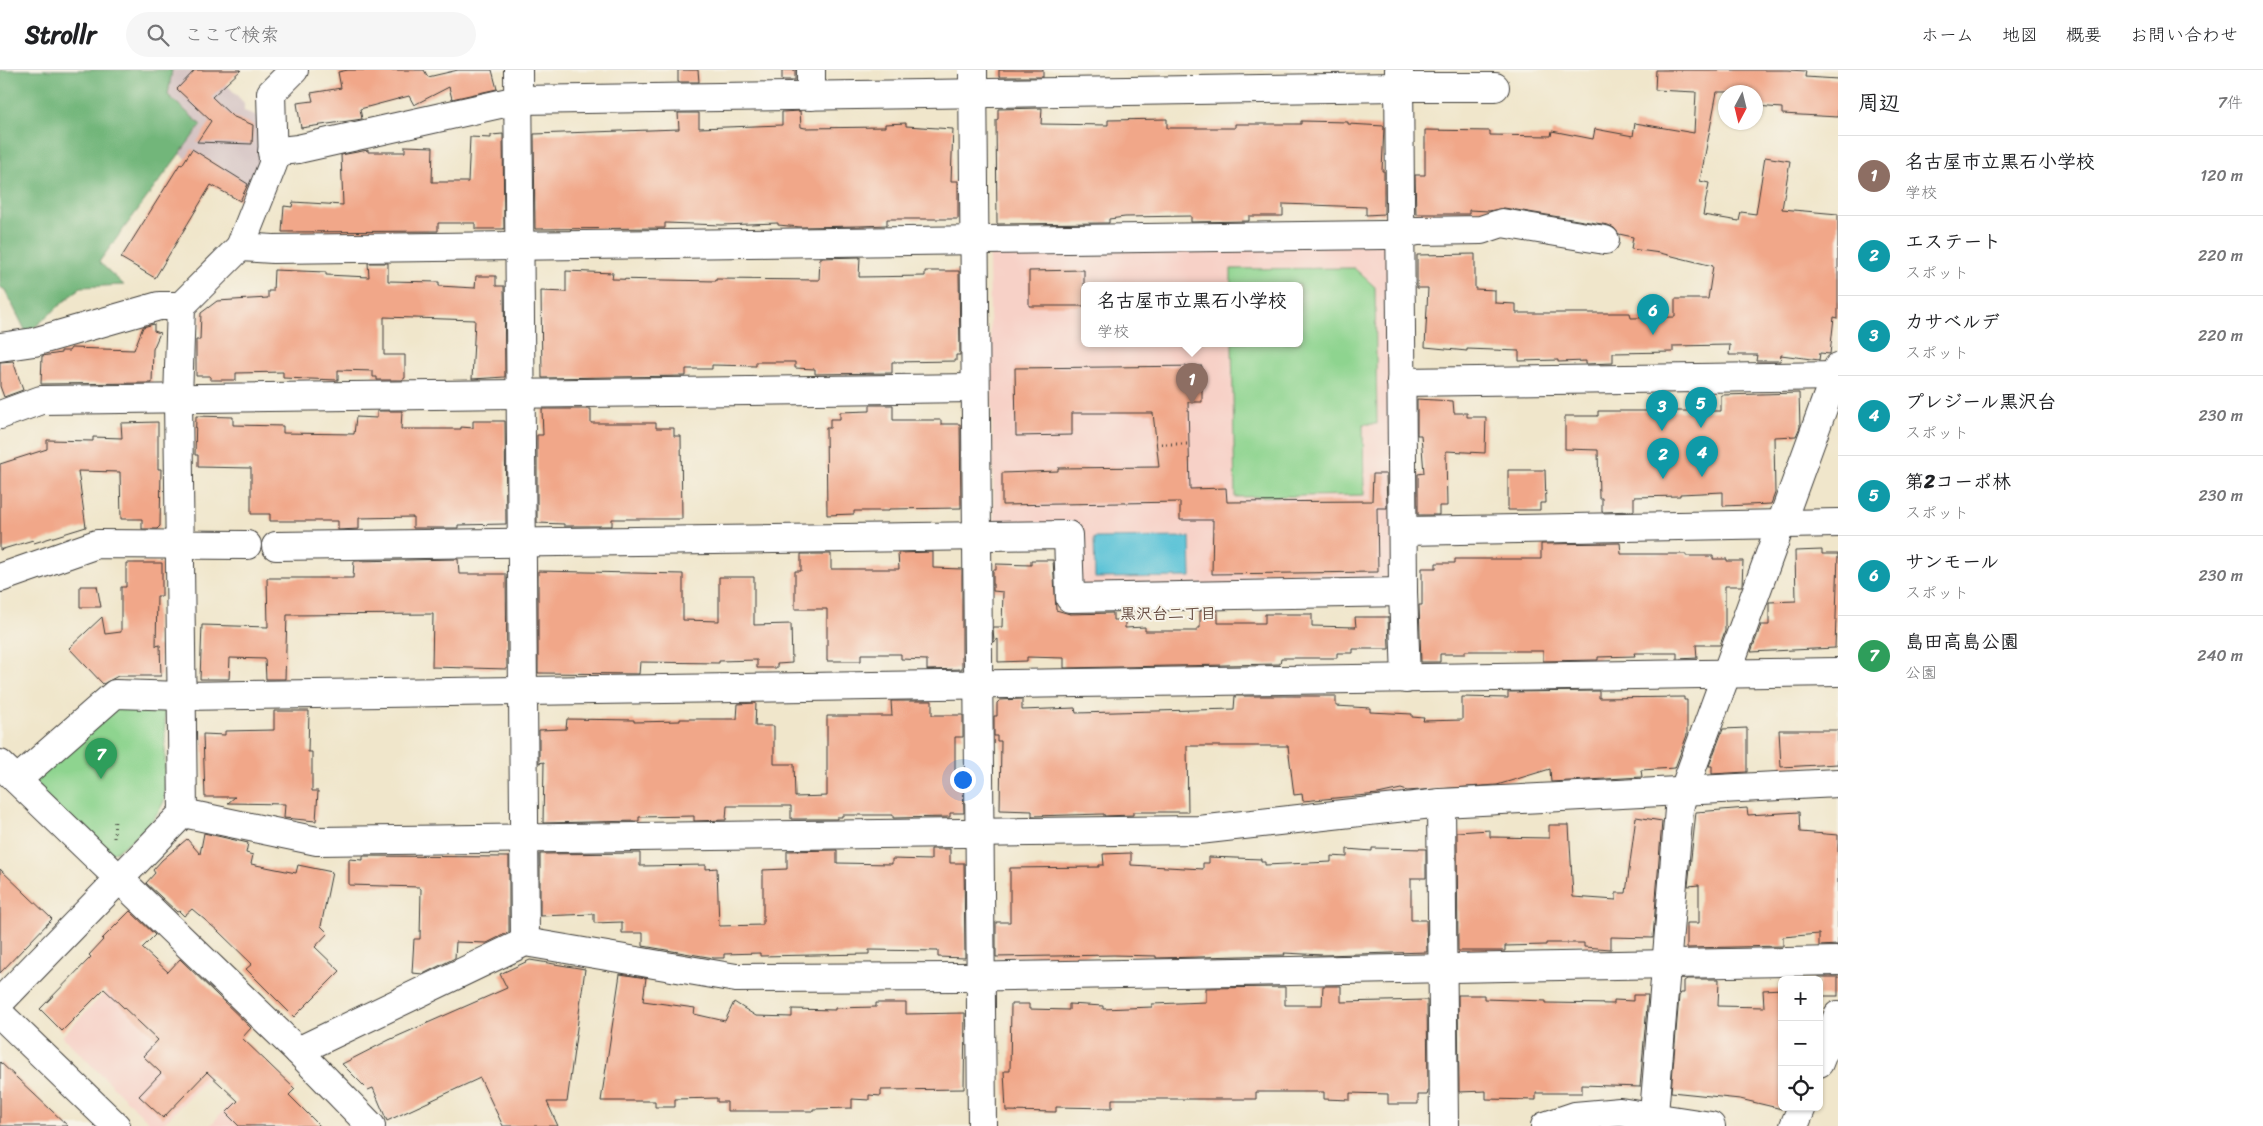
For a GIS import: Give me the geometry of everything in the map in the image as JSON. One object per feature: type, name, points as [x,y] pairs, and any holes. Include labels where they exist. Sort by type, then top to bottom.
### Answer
[{"type":"street","points":[[0,1002],[183,813],[178,398],[181,306],[240,247],[273,164],[271,93],[294,70]]},
{"type":"street","points":[[518,70],[525,942]]},
{"type":"street","points":[[272,152],[518,100],[811,83],[1399,78],[1495,87]]},
{"type":"street","points":[[1399,78],[1403,592],[1406,679]]},
{"type":"street","points":[[973,82],[982,1126]]},
{"type":"street","points":[[240,247],[273,250],[1399,235],[1417,231],[1481,230],[1502,223],[1605,240]]},
{"type":"street","points":[[0,347],[34,342],[159,306],[181,306]]},
{"type":"street","points":[[1401,382],[1837,373],[1684,790],[1679,809],[1654,1121]]},
{"type":"street","points":[[0,415],[42,400],[975,388]]},
{"type":"street","points":[[1404,530],[1838,523]]},
{"type":"street","points":[[276,546],[1068,535],[1070,598],[1403,592]]},
{"type":"street","points":[[0,578],[97,544],[247,545]]},
{"type":"street","points":[[371,1126],[298,1051],[9,772],[115,694],[183,696],[1838,672]]},
{"type":"street","points":[[183,813],[317,841],[1199,830],[1441,803],[1838,783]]},
{"type":"street","points":[[1441,803],[1444,1126]]},
{"type":"street","points":[[298,1051],[525,942],[736,978],[1838,961]]},
{"type":"street","points":[[0,1014],[116,1126]]},
{"type":"street","points":[[1823,1053],[1838,1015]]},
{"type":"street","points":[[1794,1126],[1800,1111]]},
{"type":"street","points":[[1545,1126],[1575,1116],[1620,1112],[1654,1121],[1711,1126]]},
{"type":"path","points":[[1156,444],[1191,444]]},
{"type":"shaded area","points":[[172,70],[213,70],[244,103],[244,111],[261,117],[262,159],[249,196],[179,154],[201,125],[168,95]]},
{"type":"shaded area","points":[[1382,244],[1392,252],[1394,576],[1384,585],[1089,590],[1080,581],[1078,526],[1000,528],[994,520],[989,258],[999,249]]},
{"type":"shaded area","points":[[114,984],[209,1076],[161,1126],[153,1126],[62,1036]]},
{"type":"shaded area","points":[[230,1103],[251,1126],[210,1126]]},
{"type":"green space","points":[[0,70],[172,70],[168,95],[201,125],[99,262],[124,285],[81,287],[27,334],[5,290],[0,287]]},
{"type":"green space","points":[[1354,268],[1375,287],[1377,424],[1363,424],[1364,495],[1235,497],[1232,347],[1303,347],[1303,282],[1231,282],[1231,269]]},
{"type":"green space","points":[[117,702],[165,708],[165,798],[162,806],[150,823],[125,845],[109,855],[35,787],[39,770]]},
{"type":"water","points":[[1190,537],[1191,577],[1095,578],[1094,538]]},
{"type":"building","points":[[195,70],[241,70],[212,97],[232,116],[253,125],[252,144],[197,142],[211,121],[177,89]]},
{"type":"building","points":[[348,70],[424,70],[428,77],[458,70],[492,70],[497,89],[452,99],[449,87],[414,105],[409,96],[360,109],[362,119],[301,128],[297,103],[313,101],[311,93],[341,88],[338,72]]},
{"type":"building","points":[[678,70],[698,70],[699,82],[678,82]]},
{"type":"building","points":[[782,70],[795,70],[795,80],[782,80]]},
{"type":"building","points":[[999,70],[1043,70],[1043,77],[999,77]]},
{"type":"building","points":[[1656,70],[1788,70],[1806,71],[1805,77],[1838,79],[1838,117],[1782,114],[1782,108],[1763,107],[1763,85],[1718,85],[1700,181],[1709,183],[1703,215],[1739,221],[1741,212],[1756,214],[1765,157],[1790,161],[1782,209],[1838,214],[1838,318],[1834,317],[1830,354],[1820,353],[1819,360],[1781,355],[1780,361],[1756,361],[1757,355],[1729,355],[1730,345],[1673,346],[1673,352],[1613,353],[1613,363],[1586,364],[1586,361],[1519,361],[1519,351],[1467,349],[1467,351],[1425,347],[1428,288],[1417,288],[1417,255],[1475,254],[1475,289],[1495,290],[1495,303],[1516,304],[1516,313],[1630,313],[1631,318],[1675,317],[1675,299],[1708,299],[1713,266],[1660,253],[1631,249],[1633,237],[1619,234],[1608,225],[1504,208],[1489,211],[1469,210],[1469,214],[1416,214],[1415,175],[1425,175],[1425,130],[1490,131],[1490,135],[1551,136],[1552,131],[1593,139],[1595,129],[1633,136],[1635,123],[1694,133],[1696,92],[1655,90]]},
{"type":"building","points":[[1042,108],[1041,124],[1108,125],[1108,120],[1167,119],[1167,128],[1235,128],[1235,124],[1301,124],[1301,121],[1348,122],[1348,124],[1384,126],[1382,171],[1384,171],[1384,214],[1366,215],[1366,207],[1283,204],[1283,216],[1249,216],[1249,221],[1191,222],[1191,216],[1125,217],[1109,219],[1109,223],[997,224],[996,120],[998,119],[998,109]]},
{"type":"building","points":[[800,111],[801,127],[805,128],[885,127],[885,124],[906,123],[906,126],[953,129],[951,181],[958,181],[958,219],[887,219],[887,225],[860,226],[800,227],[778,225],[778,223],[721,225],[665,223],[665,228],[535,229],[534,134],[679,129],[678,113],[699,113],[699,128],[782,125],[782,112]]},
{"type":"building","points":[[503,134],[504,229],[475,229],[475,223],[438,223],[438,231],[282,232],[284,206],[292,207],[293,202],[343,205],[341,155],[368,150],[368,152],[405,152],[405,146],[433,147],[432,182],[468,182],[470,137],[491,138],[491,135]]},
{"type":"building","points":[[192,149],[248,184],[240,201],[211,185],[155,278],[121,258],[180,164],[182,165]]},
{"type":"building","points":[[860,257],[859,277],[925,276],[925,271],[959,271],[960,355],[956,355],[956,361],[892,362],[892,373],[815,374],[815,369],[795,368],[795,362],[756,362],[756,366],[712,365],[712,369],[686,369],[686,376],[542,378],[541,291],[566,292],[566,271],[613,273],[612,279],[819,280],[820,258]]},
{"type":"building","points":[[368,263],[388,263],[388,281],[439,282],[439,286],[475,288],[476,276],[496,276],[496,286],[504,286],[505,377],[472,379],[475,320],[384,317],[384,355],[405,355],[405,378],[402,380],[377,380],[377,377],[373,377],[373,371],[338,370],[338,380],[283,378],[283,372],[236,373],[236,380],[210,380],[210,376],[196,376],[196,340],[200,340],[201,313],[217,301],[268,298],[268,291],[273,291],[274,270],[326,272],[326,275],[369,277]]},
{"type":"building","points":[[1084,270],[1084,282],[1081,282],[1081,306],[1029,306],[1029,271]]},
{"type":"building","points":[[154,324],[154,331],[160,333],[153,349],[152,383],[41,384],[42,356],[69,351],[71,348],[134,350],[143,327]]},
{"type":"building","points":[[13,361],[23,390],[4,397],[0,386],[0,362]]},
{"type":"building","points":[[1202,366],[1202,402],[1188,402],[1190,489],[1226,488],[1227,502],[1372,501],[1373,474],[1386,474],[1387,508],[1377,508],[1378,572],[1212,574],[1213,520],[1180,520],[1180,502],[1002,505],[1002,473],[1058,471],[1058,468],[1159,467],[1153,413],[1072,413],[1072,435],[1016,436],[1015,368]]},
{"type":"building","points":[[1799,393],[1800,427],[1796,436],[1774,437],[1775,493],[1771,504],[1723,506],[1723,492],[1680,494],[1680,496],[1634,497],[1634,511],[1602,512],[1602,498],[1599,498],[1598,450],[1565,449],[1565,416],[1598,416],[1598,411],[1721,411],[1721,395]]},
{"type":"building","points":[[1417,399],[1453,401],[1454,413],[1467,413],[1467,417],[1486,417],[1485,453],[1446,451],[1447,506],[1439,506],[1439,515],[1418,515],[1418,474],[1424,473],[1421,435],[1417,435]]},
{"type":"building","points":[[870,405],[893,405],[893,420],[941,420],[941,424],[960,424],[961,508],[889,509],[889,511],[854,511],[854,514],[827,515],[826,428],[830,428],[830,419],[840,419],[840,412],[870,411]]},
{"type":"building","points":[[542,409],[591,409],[591,423],[656,423],[656,428],[674,428],[674,436],[681,436],[682,519],[612,519],[612,526],[564,526],[564,524],[537,523],[537,435],[543,435]]},
{"type":"building","points":[[377,411],[402,411],[401,429],[461,429],[461,427],[473,428],[473,421],[505,421],[506,524],[458,525],[458,528],[413,528],[413,517],[359,518],[359,529],[338,530],[338,521],[270,521],[270,514],[251,514],[251,468],[198,467],[198,455],[195,455],[196,416],[233,417],[233,425],[283,426],[283,433],[354,434],[356,417],[377,418]]},
{"type":"building","points":[[158,422],[158,469],[161,469],[160,526],[157,529],[142,529],[142,519],[121,519],[120,472],[78,471],[86,527],[34,543],[33,540],[0,550],[0,464],[47,449],[47,440],[93,441],[93,437],[122,438],[121,423]]},
{"type":"building","points":[[1508,470],[1545,470],[1546,503],[1540,503],[1540,510],[1508,510]]},
{"type":"building","points":[[1620,543],[1621,554],[1686,554],[1686,556],[1713,556],[1713,559],[1743,561],[1742,586],[1725,586],[1725,631],[1720,645],[1696,645],[1697,658],[1677,659],[1677,653],[1634,653],[1635,656],[1598,657],[1598,660],[1543,661],[1543,651],[1465,651],[1465,654],[1440,654],[1440,662],[1421,662],[1419,605],[1422,605],[1422,568],[1436,568],[1436,563],[1455,563],[1455,559],[1541,559],[1541,544]]},
{"type":"building","points":[[1822,550],[1822,554],[1838,554],[1835,648],[1751,652],[1761,625],[1769,625],[1769,602],[1796,601],[1795,551]]},
{"type":"building","points":[[933,552],[933,568],[962,569],[962,669],[927,670],[927,660],[901,659],[901,654],[861,654],[861,661],[827,661],[827,609],[795,609],[795,571],[801,571],[801,554],[831,554],[831,569],[899,569],[898,553]]},
{"type":"building","points":[[458,559],[459,574],[506,574],[507,669],[432,667],[433,614],[287,615],[285,679],[266,679],[265,659],[230,658],[229,679],[200,679],[202,625],[268,627],[267,578],[353,578],[354,561]]},
{"type":"building","points":[[1031,560],[1053,560],[1056,610],[1070,614],[1113,613],[1113,620],[1125,620],[1125,628],[1145,627],[1145,631],[1197,631],[1197,628],[1200,628],[1200,611],[1218,611],[1218,623],[1265,623],[1265,614],[1312,614],[1312,626],[1356,627],[1355,617],[1388,617],[1389,649],[1353,649],[1353,653],[1337,653],[1337,658],[1281,658],[1280,664],[1064,668],[1064,658],[1027,657],[1027,661],[998,662],[998,639],[994,642],[993,627],[1002,627],[1003,592],[993,591],[993,570],[996,570],[996,564],[1031,565]]},
{"type":"building","points":[[126,563],[162,563],[162,596],[157,596],[156,646],[160,645],[161,676],[118,676],[103,684],[69,648],[102,617],[105,634],[121,632],[121,587],[126,587]]},
{"type":"building","points":[[538,571],[683,574],[683,620],[719,621],[719,577],[754,577],[754,625],[791,624],[792,663],[777,664],[777,668],[757,668],[757,660],[719,661],[719,663],[640,662],[639,674],[538,673]]},
{"type":"building","points":[[80,586],[97,586],[101,607],[80,607]]},
{"type":"building","points":[[1599,691],[1599,698],[1684,697],[1684,700],[1687,700],[1687,735],[1675,768],[1641,770],[1642,777],[1551,782],[1550,769],[1497,785],[1407,791],[1401,789],[1378,794],[1303,801],[1302,794],[1294,795],[1288,746],[1187,746],[1188,812],[1133,812],[1133,815],[1104,816],[1104,814],[1032,816],[1032,811],[1000,810],[1001,741],[997,741],[997,736],[994,736],[994,716],[997,716],[997,703],[1000,700],[1022,699],[1022,710],[1075,708],[1076,713],[1234,709],[1235,696],[1336,696],[1336,706],[1370,708],[1370,712],[1412,714],[1412,717],[1424,718],[1423,721],[1462,720],[1462,697],[1508,698],[1508,692]]},
{"type":"building","points":[[891,701],[932,701],[932,715],[963,715],[963,737],[955,737],[955,782],[963,782],[964,813],[950,813],[950,817],[893,818],[893,815],[842,815],[842,817],[837,817],[837,819],[791,819],[791,806],[727,806],[726,820],[694,821],[694,816],[639,817],[639,821],[543,823],[544,762],[539,763],[539,730],[566,729],[567,719],[634,720],[634,722],[680,721],[680,719],[737,719],[738,704],[756,703],[755,726],[774,726],[774,764],[794,764],[795,797],[827,796],[827,716],[892,716]]},
{"type":"building","points":[[274,711],[309,711],[308,752],[312,752],[312,791],[318,791],[316,821],[284,818],[285,804],[228,803],[235,797],[205,797],[203,734],[225,735],[225,731],[274,730]]},
{"type":"building","points":[[1747,728],[1747,772],[1712,774],[1712,766],[1709,766],[1723,729]]},
{"type":"building","points":[[1779,730],[1838,730],[1838,764],[1781,767]]},
{"type":"building","points":[[1747,808],[1748,815],[1799,812],[1800,832],[1838,835],[1838,945],[1819,946],[1819,934],[1783,937],[1783,946],[1687,948],[1687,923],[1699,923],[1699,885],[1688,886],[1696,812]]},
{"type":"building","points":[[1636,817],[1662,821],[1653,938],[1611,937],[1611,949],[1584,947],[1584,943],[1546,943],[1546,945],[1505,946],[1505,951],[1458,951],[1457,832],[1490,830],[1490,837],[1549,838],[1549,825],[1569,825],[1573,897],[1616,900],[1616,893],[1626,893]]},
{"type":"building","points":[[204,833],[248,843],[246,853],[253,855],[251,864],[296,873],[298,865],[332,872],[321,926],[328,933],[315,947],[340,971],[294,1017],[246,969],[252,964],[218,931],[192,909],[184,916],[179,911],[177,912],[146,883],[155,873],[153,870],[162,860],[187,839],[200,854]]},
{"type":"building","points":[[1372,848],[1426,849],[1426,878],[1411,878],[1411,920],[1426,920],[1427,952],[1323,955],[1284,953],[1285,955],[1156,958],[1156,956],[1114,955],[996,957],[996,922],[1010,922],[1010,868],[1099,867],[1099,865],[1104,865],[1103,854],[1131,853],[1131,865],[1203,869],[1203,863],[1209,863],[1209,857],[1261,859],[1261,862],[1265,862],[1265,865],[1331,862],[1331,856],[1347,857],[1347,849],[1372,851]]},
{"type":"building","points":[[931,849],[950,849],[950,863],[964,863],[965,958],[938,957],[938,951],[869,950],[869,954],[760,956],[760,953],[724,954],[724,958],[714,958],[643,946],[643,933],[622,933],[622,922],[594,923],[594,914],[540,916],[540,854],[640,853],[640,866],[706,865],[706,869],[717,868],[719,926],[763,925],[763,870],[787,869],[787,851],[837,850],[837,863],[892,864],[892,859],[931,860]]},
{"type":"building","points":[[363,856],[509,857],[509,932],[487,943],[456,942],[455,958],[423,974],[412,973],[414,939],[420,939],[421,889],[419,887],[349,885],[349,859],[363,860]]},
{"type":"building","points":[[0,869],[52,919],[0,973]]},
{"type":"building","points":[[130,911],[155,935],[142,948],[168,972],[180,959],[251,1028],[242,1038],[295,1089],[289,1095],[320,1126],[239,1126],[226,1113],[238,1101],[207,1072],[163,1118],[139,1096],[161,1073],[143,1056],[158,1040],[104,989],[62,1031],[40,1009],[91,957],[89,955],[102,939]]},
{"type":"building","points":[[530,960],[585,969],[567,1102],[547,1102],[558,1126],[503,1126],[480,1078],[387,1121],[373,1088],[368,1090],[342,1064],[389,1040],[507,988],[500,974]]},
{"type":"building","points":[[620,974],[646,978],[643,1001],[695,1008],[694,1014],[725,1021],[734,1002],[756,1016],[792,1017],[792,1009],[835,1010],[835,1008],[876,1007],[876,1003],[906,1003],[906,1014],[965,1013],[964,1089],[881,1090],[881,1096],[869,1095],[869,1100],[852,1099],[852,1108],[813,1109],[813,1111],[727,1111],[727,1102],[717,1102],[717,1098],[675,1099],[675,1107],[655,1107],[655,1101],[601,1101]]},
{"type":"building","points":[[1823,977],[1838,977],[1838,996],[1823,996]]},
{"type":"building","points":[[1687,979],[1719,979],[1718,1006],[1764,1007],[1763,990],[1778,989],[1778,1108],[1740,1099],[1671,1092],[1679,996],[1681,993],[1684,993],[1684,981]]},
{"type":"building","points":[[1323,986],[1341,986],[1341,1002],[1427,1000],[1428,1092],[1427,1095],[1418,1095],[1418,1104],[1388,1104],[1388,1094],[1350,1093],[1350,1100],[1324,1099],[1324,1092],[1256,1092],[1256,1099],[1112,1099],[1112,1108],[1056,1107],[1056,1112],[1006,1111],[1004,1071],[1010,1071],[1011,1004],[1029,1004],[1029,1009],[1069,1010],[1069,1004],[1103,1006],[1103,1009],[1152,1007],[1152,1004],[1206,1002],[1206,988],[1285,987],[1285,1005],[1322,1005]]},
{"type":"building","points":[[1458,995],[1484,995],[1484,999],[1546,1001],[1546,1003],[1614,1004],[1614,1000],[1633,1001],[1633,995],[1648,995],[1640,1087],[1582,1085],[1582,1093],[1536,1093],[1536,1100],[1486,1099],[1486,1091],[1459,1092]]},
{"type":"building","points":[[0,1062],[68,1126],[0,1126]]},
{"type":"place","name":"サンモール","points":[[1653,335]]},
{"type":"place","name":"名古屋市立黒石小学校","points":[[1192,404]]},
{"type":"place","name":"第2コーポ林","points":[[1701,428]]},
{"type":"place","name":"カサベルデ","points":[[1662,431]]},
{"type":"place","name":"プレジール黒沢台","points":[[1702,477]]},
{"type":"place","name":"エステート","points":[[1663,479]]},
{"type":"place","name":"島田高島公園","points":[[101,779]]},
{"type":"district","name":"黒沢台二丁目","points":[[1168,613]]}]
